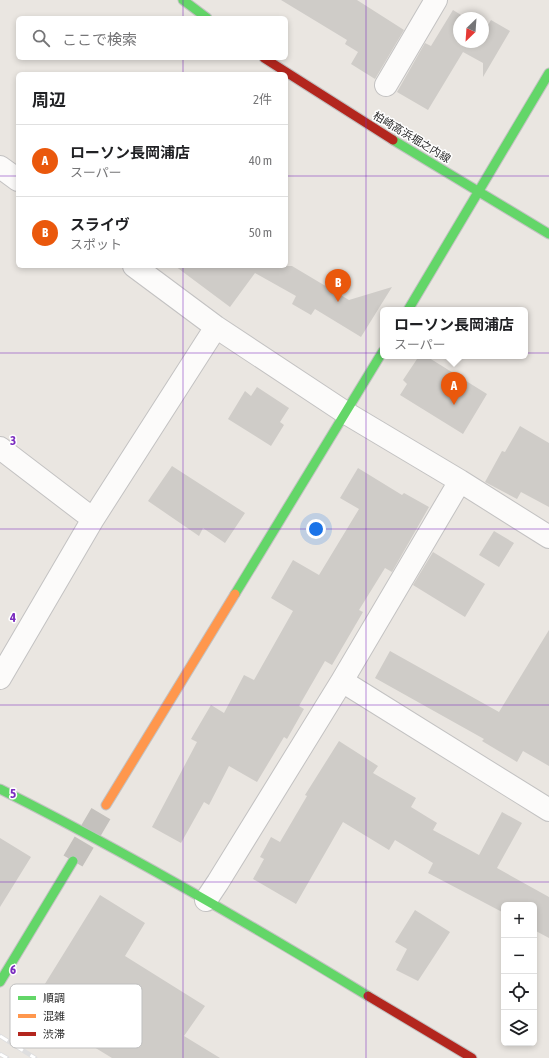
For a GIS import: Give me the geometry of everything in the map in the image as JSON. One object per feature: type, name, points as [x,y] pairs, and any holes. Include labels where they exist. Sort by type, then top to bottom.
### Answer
[{"type":"street","points":[[183,0],[204,16]]},
{"type":"street","points":[[386,85],[436,0]]},
{"type":"street","name":"柏崎高浜堀之内線","points":[[267,60],[286,72]]},
{"type":"street","name":"柏崎高浜堀之内線","points":[[288,73],[549,234]]},
{"type":"street","points":[[410,307],[549,73]]},
{"type":"street","points":[[0,167],[16,179]]},
{"type":"street","points":[[137,268],[216,327],[346,413],[460,481],[549,537]]},
{"type":"street","points":[[0,678],[93,519],[216,327]]},
{"type":"street","points":[[106,805],[380,356]]},
{"type":"street","points":[[0,448],[93,519]]},
{"type":"street","points":[[206,900],[342,681],[460,481]]},
{"type":"street","points":[[342,681],[549,810]]},
{"type":"street","points":[[0,789],[63,820],[160,873],[472,1058]]},
{"type":"street","points":[[0,982],[73,861]]},
{"type":"building","points":[[281,0],[357,0],[404,30],[375,79],[351,64],[358,52],[345,44],[347,40]]},
{"type":"building","points":[[453,10],[456,12],[453,12],[453,48],[489,48],[489,23],[491,20],[510,31],[483,77],[483,63],[463,52],[428,110],[397,92],[425,43],[431,46]]},
{"type":"building","points":[[288,266],[292,266],[349,300],[392,287],[361,337],[315,309],[311,315],[292,304],[296,296],[255,273],[230,307],[178,268],[288,268]]},
{"type":"building","points":[[417,359],[431,359],[487,394],[463,434],[400,395],[407,384],[403,380]]},
{"type":"building","points":[[257,387],[289,408],[280,422],[284,425],[271,446],[228,419],[245,391],[251,396]]},
{"type":"building","points":[[520,426],[549,443],[549,507],[521,492],[517,499],[485,482],[502,451],[505,452]]},
{"type":"building","points":[[172,466],[245,513],[225,543],[203,528],[199,536],[148,501]]},
{"type":"building","points":[[358,468],[402,495],[404,493],[429,507],[392,572],[385,568],[359,610],[363,612],[332,665],[325,661],[299,706],[304,709],[287,739],[284,737],[257,782],[229,766],[209,805],[204,802],[181,843],[152,827],[197,742],[191,739],[211,705],[224,713],[244,675],[254,680],[293,611],[271,598],[293,560],[319,575],[359,509],[340,498]]},
{"type":"building","points":[[494,531],[514,543],[499,567],[479,555]]},
{"type":"building","points":[[433,552],[485,584],[465,617],[413,585]]},
{"type":"building","points":[[549,630],[549,766],[523,751],[517,762],[482,741],[484,739],[375,678],[390,651],[499,712]]},
{"type":"building","points":[[339,741],[378,766],[373,773],[416,798],[411,807],[437,823],[433,830],[479,855],[502,812],[522,823],[497,868],[549,897],[549,938],[537,932],[537,902],[501,902],[501,911],[428,873],[433,863],[395,840],[389,850],[343,822],[296,904],[253,879],[264,859],[260,857],[271,837],[280,842],[307,796],[305,795]]},
{"type":"building","points":[[0,838],[31,857],[0,907]]},
{"type":"building","points":[[100,895],[145,923],[125,956],[205,1006],[184,1036],[220,1058],[112,1058],[96,1048],[142,1048],[142,984],[45,984]]},
{"type":"building","points":[[415,910],[450,932],[418,981],[396,970],[407,949],[395,942]]},
{"type":"tunnel","points":[[73,861],[106,805]]},
{"type":"railway","points":[[0,1036],[10,1042]]},
{"type":"railway","points":[[19,1048],[35,1058]]},
{"type":"railway","points":[[0,1054],[7,1058]]},
{"type":"traffic: fast","points":[[183,0],[204,16]]},
{"type":"traffic: fast","points":[[410,307],[549,73]]},
{"type":"traffic: fast","points":[[393,140],[549,234]]},
{"type":"traffic: fast","points":[[235,594],[380,356]]},
{"type":"traffic: fast","points":[[0,789],[140,863],[278,942],[368,996]]},
{"type":"traffic: fast","points":[[0,982],[73,861]]},
{"type":"traffic: slow","points":[[106,805],[235,594]]},
{"type":"traffic: jam","points":[[267,60],[286,72]]},
{"type":"traffic: jam","points":[[288,73],[393,140]]},
{"type":"traffic: jam","points":[[368,996],[472,1058]]},
{"type":"place","name":"スライヴ","points":[[338,302]]},
{"type":"place","name":"ローソン長岡浦店","points":[[454,405]]}]
